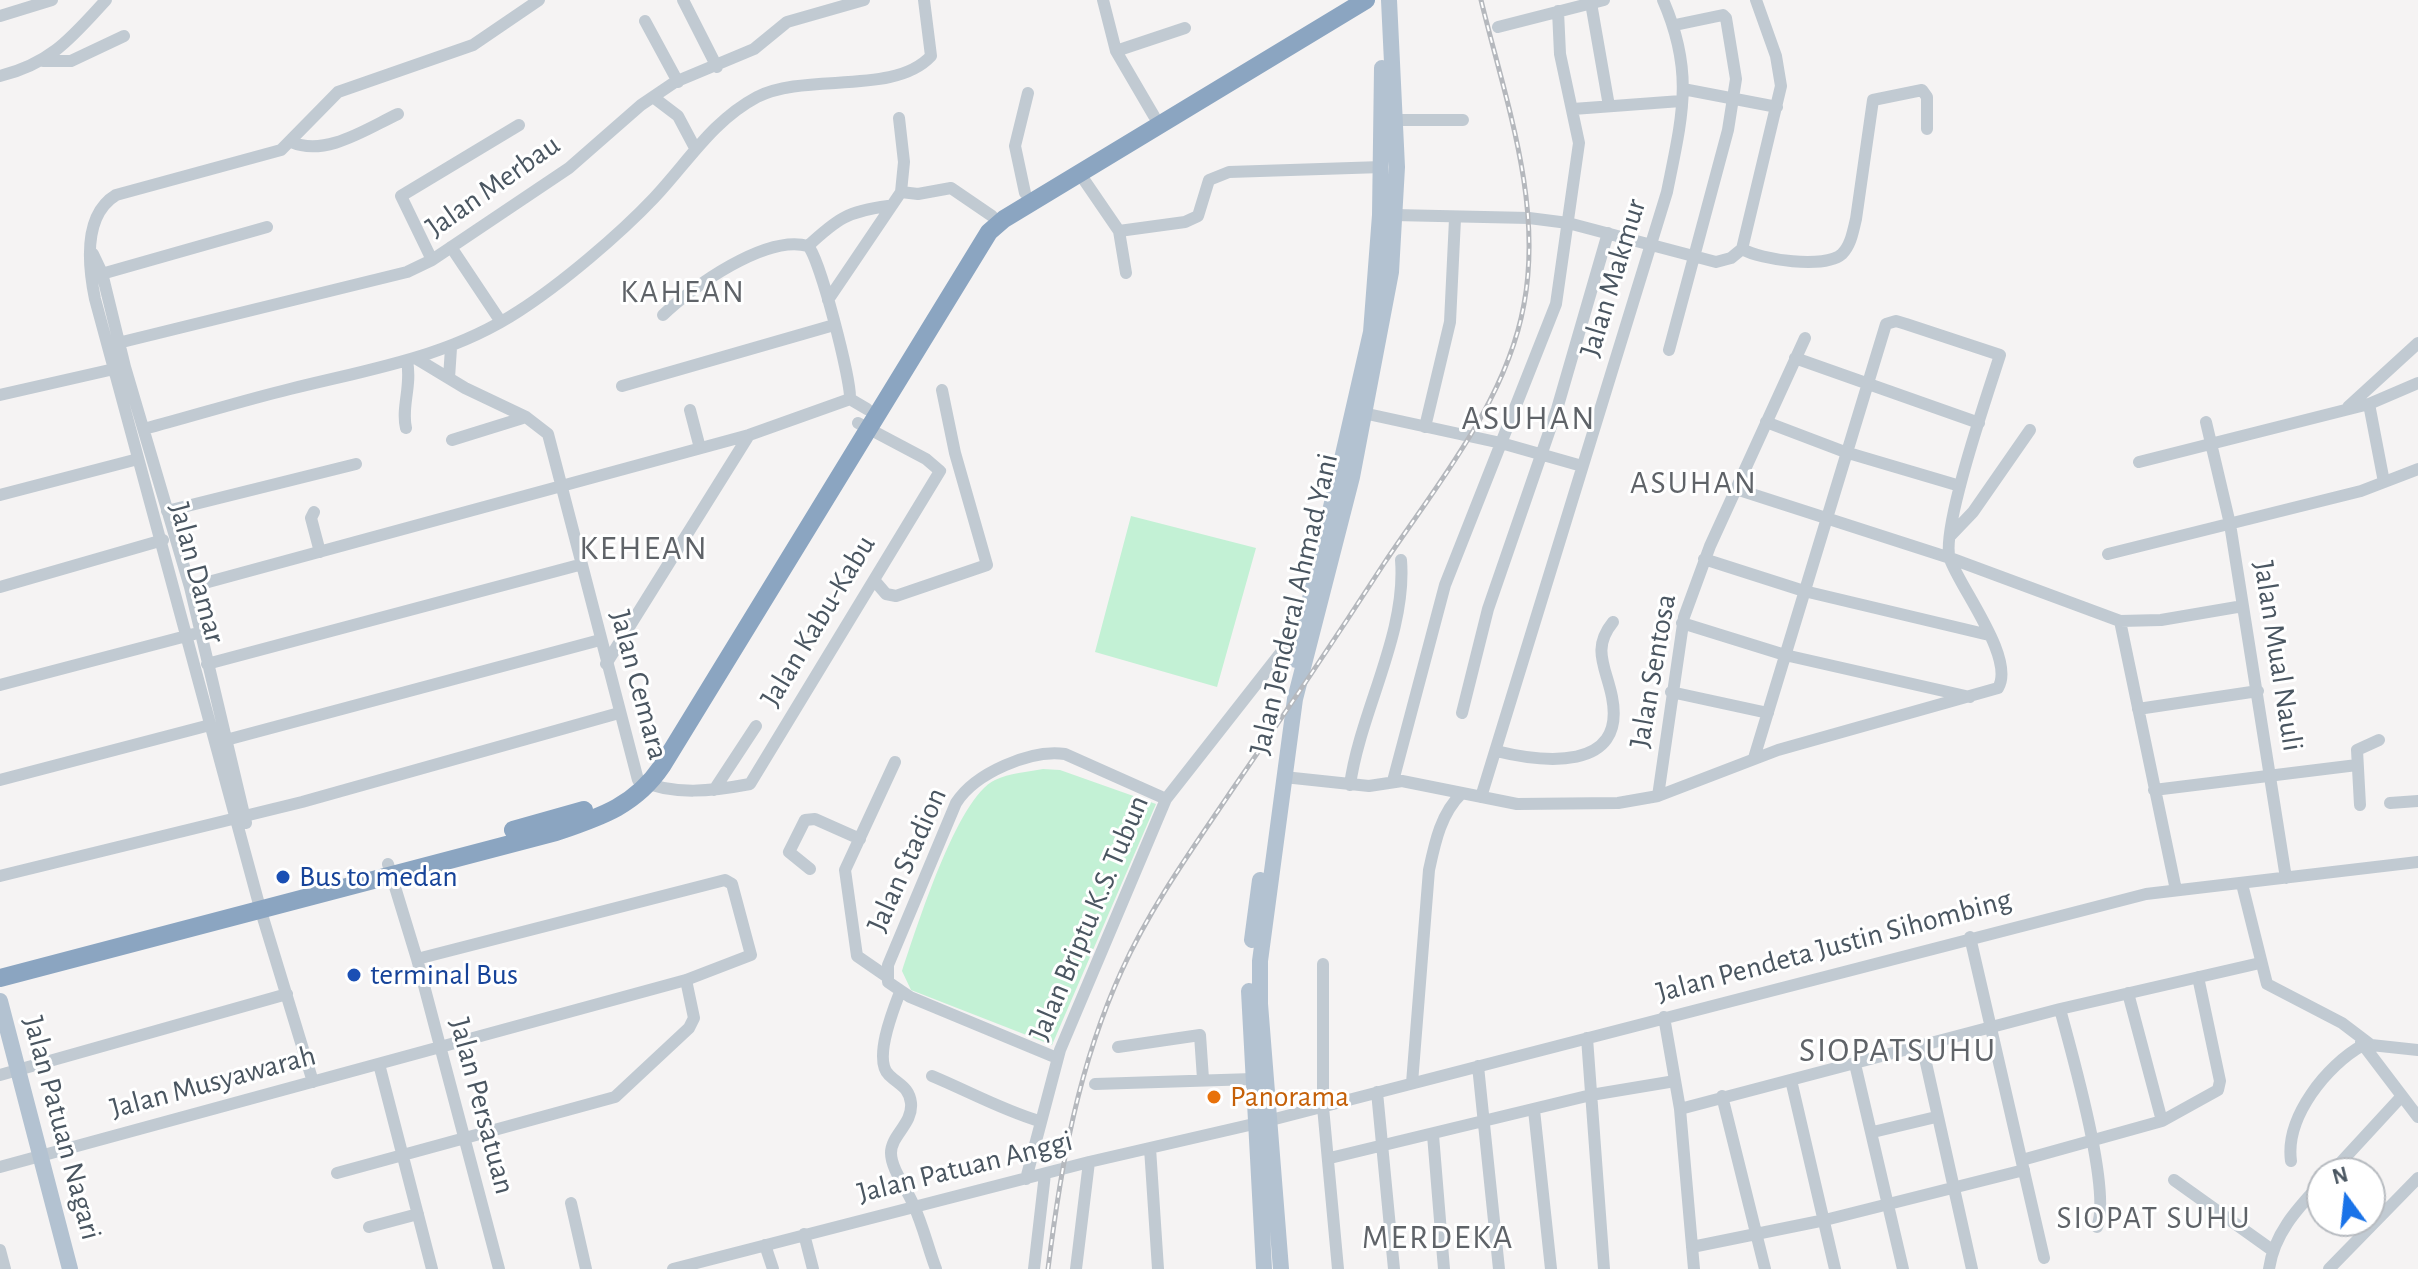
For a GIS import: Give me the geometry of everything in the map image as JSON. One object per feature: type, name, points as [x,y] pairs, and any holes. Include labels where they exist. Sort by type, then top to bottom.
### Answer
[{"type":"highway","points":[[0,978],[264,906],[589,809],[644,783],[864,420],[965,244],[992,216],[1025,193],[1347,0]]},
{"type":"highway","points":[[864,420],[989,232],[1004,219],[1366,0]]},
{"type":"highway","points":[[0,968],[264,906]]},
{"type":"main road","name":"Jalan Jenderal Ahmad Yani","points":[[1379,0],[1382,294]]},
{"type":"main road","name":"Jalan Jenderal Ahmad Yani","points":[[1262,908],[1295,699],[1323,600],[1363,413],[1371,332],[1382,294],[1394,215],[1396,120],[1389,0]]},
{"type":"main road","name":"Jalan Jenderal Ahmad Yani","points":[[1281,1261],[1263,1122],[1253,1079],[1255,962],[1283,716],[1365,383]]},
{"type":"main road","name":"Jalan Jenderal Ahmad Yani","points":[[1255,962],[1260,1004],[1263,1262]]},
{"type":"main road","name":"Jalan Patuan Nagari","points":[[0,1001],[70,1269]]},
{"type":"main road","points":[[1263,1262],[1281,1261]]},
{"type":"street","points":[[0,16],[52,0]]},
{"type":"street","points":[[0,76],[43,61],[60,50],[106,0]]},
{"type":"street","name":"Jalan Damar","points":[[239,815],[226,740],[208,693],[114,369],[92,251],[93,224],[102,203],[116,195],[281,150],[338,92],[473,45],[539,0]]},
{"type":"street","points":[[683,0],[717,67]]},
{"type":"street","name":"Jalan Merbau","points":[[118,343],[407,272],[432,260],[569,168],[653,97],[678,82],[754,49],[787,22],[826,4],[864,0]]},
{"type":"street","points":[[144,429],[412,360],[451,348],[501,322],[577,265],[652,200],[695,148],[738,109],[786,86],[894,76],[924,63],[931,56],[931,38],[924,0]]},
{"type":"street","points":[[1103,0],[1116,51],[1154,116]]},
{"type":"street","name":"Jalan Makmur","points":[[1481,797],[1667,192],[1682,95],[1683,57],[1675,25],[1663,0]]},
{"type":"street","points":[[1394,215],[1455,219],[1529,218],[1568,223],[1650,246],[1723,261],[1742,249],[1781,86],[1776,56],[1756,0]]},
{"type":"street","points":[[1498,27],[1597,2],[1609,106]]},
{"type":"street","points":[[1393,781],[1437,607],[1556,304],[1579,143],[1560,54],[1558,11]]},
{"type":"street","points":[[1669,350],[1728,130],[1736,79],[1723,15],[1675,25]]},
{"type":"street","points":[[645,21],[678,82]]},
{"type":"street","points":[[1116,51],[1185,28]]},
{"type":"street","points":[[43,61],[71,61],[124,36]]},
{"type":"street","points":[[1742,249],[1766,258],[1787,261],[1833,259],[1841,255],[1852,236],[1856,219],[1872,104],[1876,97],[1922,90],[1927,97],[1927,129]]},
{"type":"street","points":[[1025,193],[1015,146],[1028,93]]},
{"type":"street","points":[[1573,109],[1682,95],[1731,98],[1777,107]]},
{"type":"street","points":[[653,97],[678,116],[695,148]]},
{"type":"street","points":[[291,142],[310,148],[332,144],[398,114]]},
{"type":"street","points":[[828,300],[888,206],[901,192],[904,162],[899,118]]},
{"type":"street","points":[[1396,120],[1463,120]]},
{"type":"street","points":[[432,260],[401,196],[519,125]]},
{"type":"street","points":[[1119,231],[1185,222],[1198,216],[1209,180],[1229,172],[1382,167]]},
{"type":"street","points":[[1080,174],[1119,231],[1126,273]]},
{"type":"street","points":[[901,192],[918,194],[951,188],[992,216]]},
{"type":"street","points":[[808,246],[837,219],[859,210],[888,206]]},
{"type":"street","points":[[1425,427],[1452,307],[1455,219]]},
{"type":"street","points":[[97,275],[267,227]]},
{"type":"street","points":[[1462,713],[1488,609],[1542,453],[1608,233]]},
{"type":"street","points":[[663,315],[699,286],[740,261],[793,243],[808,246],[814,253],[828,300],[850,399],[864,420],[926,459],[955,453]]},
{"type":"street","points":[[451,247],[501,322]]},
{"type":"street","name":"Jalan Damar","points":[[97,275],[190,587],[193,634],[207,664],[210,725],[239,815],[313,1082]]},
{"type":"street","points":[[1284,777],[1350,785],[1378,786],[1393,781],[1452,788],[1481,797],[1536,805],[1618,803],[1658,796],[1707,780],[1754,758],[1992,692],[2002,681],[1989,635],[1950,558],[1960,486],[2000,355],[1890,321],[1845,452],[1754,758]]},
{"type":"street","points":[[622,386],[834,325]]},
{"type":"street","name":"Jalan Sentosa","points":[[1658,796],[1682,623],[1704,559],[1805,338]]},
{"type":"street","points":[[2348,407],[2418,343]]},
{"type":"street","points":[[449,378],[451,348]]},
{"type":"street","points":[[1795,358],[1979,423]]},
{"type":"street","points":[[406,428],[404,415],[412,360]]},
{"type":"street","name":"Jalan Cemara","points":[[412,360],[526,417],[543,422],[619,713],[644,783]]},
{"type":"street","points":[[0,395],[114,369]]},
{"type":"street","points":[[2139,462],[2369,404],[2418,383]]},
{"type":"street","points":[[874,580],[886,594],[896,596],[987,565],[955,453],[942,390]]},
{"type":"street","points":[[190,587],[749,435],[850,399]]},
{"type":"street","points":[[2369,404],[2384,482]]},
{"type":"street","points":[[690,410],[700,448]]},
{"type":"street","points":[[1363,413],[1501,443],[1582,466]]},
{"type":"street","points":[[452,440],[526,417]]},
{"type":"street","points":[[1766,422],[1845,452],[1960,486]]},
{"type":"street","name":"Jalan Mual Nauli","points":[[2206,422],[2230,524],[2286,878]]},
{"type":"street","points":[[1951,535],[1973,512],[2030,430]]},
{"type":"street","points":[[606,664],[749,435]]},
{"type":"street","points":[[0,495],[138,459]]},
{"type":"street","name":"Jalan Kabu-Kabu","points":[[644,783],[703,792],[750,784],[940,471],[926,459]]},
{"type":"street","points":[[167,511],[356,464]]},
{"type":"street","points":[[2108,554],[2384,482],[2418,469]]},
{"type":"street","points":[[1736,489],[1950,558],[2120,621],[2161,620],[2243,606]]},
{"type":"street","points":[[314,512],[311,515],[320,552]]},
{"type":"street","points":[[0,587],[163,540]]},
{"type":"street","points":[[1704,559],[1804,591],[1989,635]]},
{"type":"street","points":[[1350,785],[1354,756],[1394,626],[1403,580],[1401,560]]},
{"type":"street","points":[[207,664],[579,565]]},
{"type":"street","points":[[2120,621],[2176,890]]},
{"type":"street","points":[[1496,751],[1523,758],[1566,761],[1595,749],[1608,735],[1613,723],[1612,698],[1599,649],[1604,634],[1613,622]]},
{"type":"street","name":"Jalan Briptu K.S. Tubun","points":[[1026,1179],[1057,1058],[1166,799],[1304,623]]},
{"type":"street","points":[[1682,623],[1785,655],[1971,697]]},
{"type":"street","points":[[0,685],[193,634]]},
{"type":"street","points":[[226,740],[600,640]]},
{"type":"street","points":[[2138,709],[2258,691]]},
{"type":"street","points":[[1671,692],[1768,713]]},
{"type":"street","points":[[0,876],[302,802],[619,713]]},
{"type":"street","points":[[0,780],[210,725]]},
{"type":"street","points":[[714,790],[756,726]]},
{"type":"street","points":[[2360,805],[2359,747],[2379,740]]},
{"type":"street","name":"Jalan Stadion","points":[[1057,1058],[900,992],[886,976],[956,803],[962,793],[982,779],[1040,755],[1057,753],[1166,799]]},
{"type":"street","points":[[886,976],[861,960],[855,949],[844,879],[895,762]]},
{"type":"street","points":[[2154,790],[2357,765]]},
{"type":"street","points":[[1412,1083],[1429,870],[1435,842],[1449,807],[1462,793]]},
{"type":"street","points":[[2390,803],[2418,801]]},
{"type":"street","points":[[810,869],[789,852],[805,820],[815,819],[860,839]]},
{"type":"street","name":"Jalan Pendeta Justin Sihombing","points":[[1263,1122],[1970,937],[2176,890],[2418,862]]},
{"type":"street","name":"Jalan Persatuan","points":[[389,868],[417,959],[499,1269]]},
{"type":"street","name":"Jalan Musyawarah","points":[[0,1167],[686,980],[751,955],[732,884],[725,880],[417,959]]},
{"type":"street","points":[[2242,884],[2264,979],[2271,987],[2342,1023],[2361,1042],[2418,1117]]},
{"type":"street","points":[[1970,937],[2044,1258]]},
{"type":"street","points":[[1680,1109],[2060,1009],[2260,963]]},
{"type":"street","points":[[1323,964],[1323,1107],[1338,1269]]},
{"type":"street","points":[[1692,1247],[1825,1220],[1953,1186],[2162,1121],[2221,1087],[2198,977]]},
{"type":"street","points":[[337,1173],[615,1097],[689,1028],[694,1018],[686,980]]},
{"type":"street","points":[[900,992],[886,1033],[883,1066],[889,1076],[903,1083],[911,1101],[910,1115],[892,1144],[891,1157],[915,1207],[936,1269]]},
{"type":"street","points":[[2128,993],[2162,1121]]},
{"type":"street","points":[[0,1075],[287,994]]},
{"type":"street","points":[[2060,1009],[2091,1143],[2101,1204],[2097,1227]]},
{"type":"street","points":[[1664,1017],[1680,1109],[1694,1269]]},
{"type":"street","points":[[1118,1047],[1200,1035],[1203,1079]]},
{"type":"street","points":[[1587,1038],[1604,1269]]},
{"type":"street","points":[[2361,1042],[2418,1050]]},
{"type":"street","points":[[2291,1161],[2294,1133],[2316,1088],[2341,1059],[2361,1042]]},
{"type":"street","points":[[1922,1045],[1972,1269]]},
{"type":"street","points":[[379,1064],[432,1269]]},
{"type":"street","points":[[1855,1064],[1903,1269]]},
{"type":"street","points":[[1478,1066],[1499,1269]]},
{"type":"street","points":[[932,1076],[991,1101],[1007,1112],[1039,1121]]},
{"type":"street","points":[[1095,1084],[1253,1079]]},
{"type":"street","points":[[1791,1080],[1835,1269]]},
{"type":"street","points":[[1330,1158],[1382,1148],[1591,1095],[1675,1081]]},
{"type":"street","points":[[1377,1092],[1394,1269]]},
{"type":"street","points":[[1722,1096],[1765,1269]]},
{"type":"street","points":[[2346,1157],[2401,1097]]},
{"type":"street","points":[[1534,1110],[1551,1269]]},
{"type":"street","points":[[1873,1132],[1936,1117]]},
{"type":"street","name":"Jalan Patuan Anggi","points":[[673,1269],[1089,1162],[1263,1122]]},
{"type":"street","points":[[1433,1135],[1444,1269]]},
{"type":"street","points":[[1150,1148],[1158,1269]]},
{"type":"street","points":[[1076,1269],[1089,1162]]},
{"type":"street","points":[[1034,1269],[1045,1174]]},
{"type":"street","points":[[2329,1269],[2418,1178]]},
{"type":"street","points":[[2174,1180],[2272,1250]]},
{"type":"street","points":[[2269,1269],[2272,1250],[2281,1231],[2306,1201]]},
{"type":"street","points":[[571,1203],[586,1269]]},
{"type":"street","points":[[369,1227],[418,1214]]},
{"type":"street","points":[[804,1234],[813,1269]]},
{"type":"street","points":[[765,1245],[773,1269]]},
{"type":"street","points":[[0,1250],[5,1269]]},
{"type":"green space","points":[[1131,516],[1256,548],[1217,687],[1095,652]]},
{"type":"green space","points":[[1043,769],[1060,770],[1156,804],[1052,1045],[911,990],[902,971],[940,866],[966,811],[981,791],[995,780]]},
{"type":"railway","points":[[1048,1269],[1073,1116],[1107,1006],[1133,946],[1188,856],[1448,471],[1487,407],[1515,339],[1529,266],[1529,227],[1519,151],[1481,0]]},
{"type":"place","name":"Bus to medan","points":[[283,877]]},
{"type":"place","name":"terminal Bus","points":[[354,975]]},
{"type":"place","name":"Panorama","points":[[1214,1097]]},
{"type":"district","name":"KAHEAN","points":[[683,292]]},
{"type":"district","name":"ASUHAN","points":[[1529,419]]},
{"type":"district","name":"ASUHAN","points":[[1694,483]]},
{"type":"district","name":"KEHEAN","points":[[644,549]]},
{"type":"district","name":"SIOPATSUHU","points":[[1898,1051]]},
{"type":"district","name":"SIOPAT SUHU","points":[[2154,1218]]},
{"type":"district","name":"MERDEKA","points":[[1438,1238]]}]
